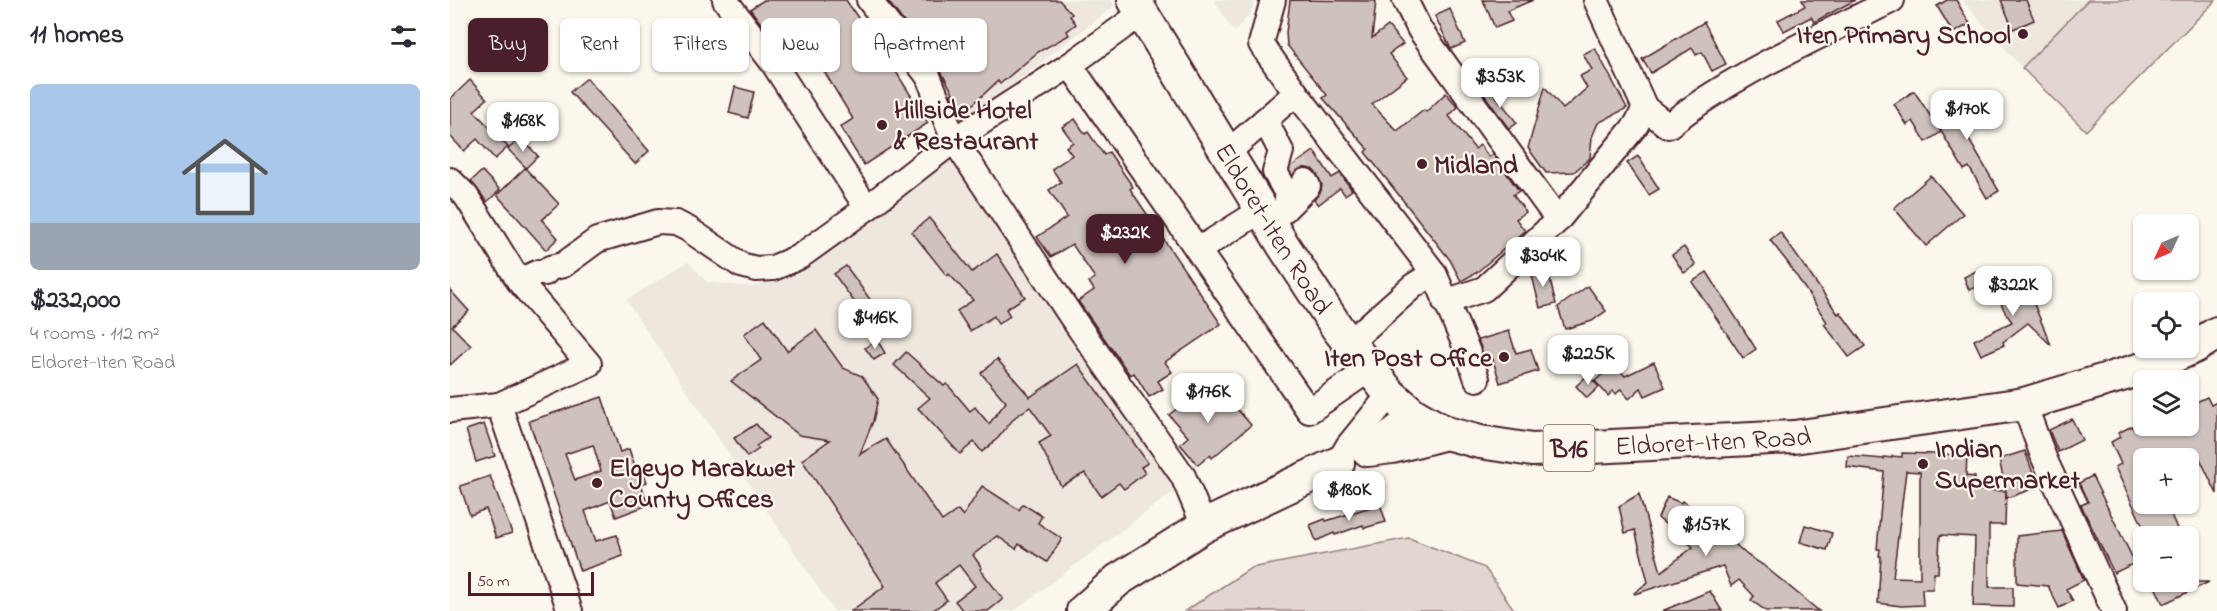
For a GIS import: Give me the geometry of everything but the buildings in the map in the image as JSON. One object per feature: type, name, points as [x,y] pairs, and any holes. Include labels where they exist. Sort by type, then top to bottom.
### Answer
[{"type":"main road","name":"Eldoret-Iten Road","points":[[1138,7],[1227,153],[1272,214],[1338,329],[1402,404],[1446,433],[1480,442],[1532,450],[1794,436],[2024,404],[2152,366],[2196,346],[2217,333]]},
{"type":"main road","points":[[1368,450],[1392,447],[1446,433]]},
{"type":"main road","points":[[1083,611],[1118,580],[1204,526],[1338,463]]},
{"type":"street","points":[[725,0],[773,63],[867,208]]},
{"type":"street","points":[[869,0],[927,76],[954,140],[1066,309],[1183,476],[1204,526]]},
{"type":"street","points":[[1273,0],[1261,44],[1434,273],[1477,379]]},
{"type":"street","points":[[1405,0],[1420,30],[1558,220]]},
{"type":"street","points":[[1596,0],[1645,108],[1668,126],[1696,104],[1743,75],[1893,0]]},
{"type":"street","points":[[519,281],[563,265],[597,240],[658,222],[676,223],[741,265],[756,269],[773,268],[799,257],[867,208],[954,140],[1070,65],[1138,7]]},
{"type":"street","points":[[1070,65],[1309,411],[1370,369]]},
{"type":"street","points":[[1227,153],[1296,93]]},
{"type":"street","points":[[1445,302],[1484,289],[1558,220],[1636,125],[1645,108]]},
{"type":"street","points":[[1198,250],[1272,214],[1308,186],[1265,120]]},
{"type":"street","points":[[1272,214],[1288,195],[1275,172],[1293,166]]},
{"type":"street","points":[[450,180],[466,196],[519,281],[590,364],[499,405],[450,410]]},
{"type":"street","points":[[1349,342],[1413,286],[1434,273]]},
{"type":"street","points":[[1338,463],[1368,450],[1402,404]]},
{"type":"street","points":[[1338,463],[1352,440],[1402,404]]},
{"type":"street","points":[[2024,404],[2044,458],[2114,611]]},
{"type":"street","points":[[499,405],[570,611]]},
{"type":"shaded area","points":[[875,0],[1111,0],[1115,5],[960,126],[924,72],[987,72],[987,18],[887,18]]},
{"type":"shaded area","points":[[1214,0],[1255,0],[1251,13],[1234,32]]},
{"type":"shaded area","name":"Iten Primary School","points":[[1962,0],[2088,0],[2022,68]]},
{"type":"shaded area","points":[[2088,0],[2216,0],[2086,131],[2022,68]]},
{"type":"shaded area","points":[[951,157],[1082,354],[1177,489],[1014,611],[834,611],[626,300],[688,262],[707,282],[753,287],[809,268]]},
{"type":"shaded area","points":[[1409,538],[1485,568],[1515,611],[1185,611],[1251,568]]},
{"type":"tunnel","points":[[1295,164],[1305,181]]},
{"type":"place","name":"Iten Primary School","points":[[2023,34]]},
{"type":"place","name":"Hillside Hotel & Restaurant","points":[[882,125]]},
{"type":"place","name":"Midland","points":[[1422,164]]},
{"type":"place","name":"Iten Post Office","points":[[1504,357]]},
{"type":"place","name":"Indian Supermarket","points":[[1923,464]]},
{"type":"place","name":"Elgeyo Marakwet County Offices","points":[[597,483]]}]
